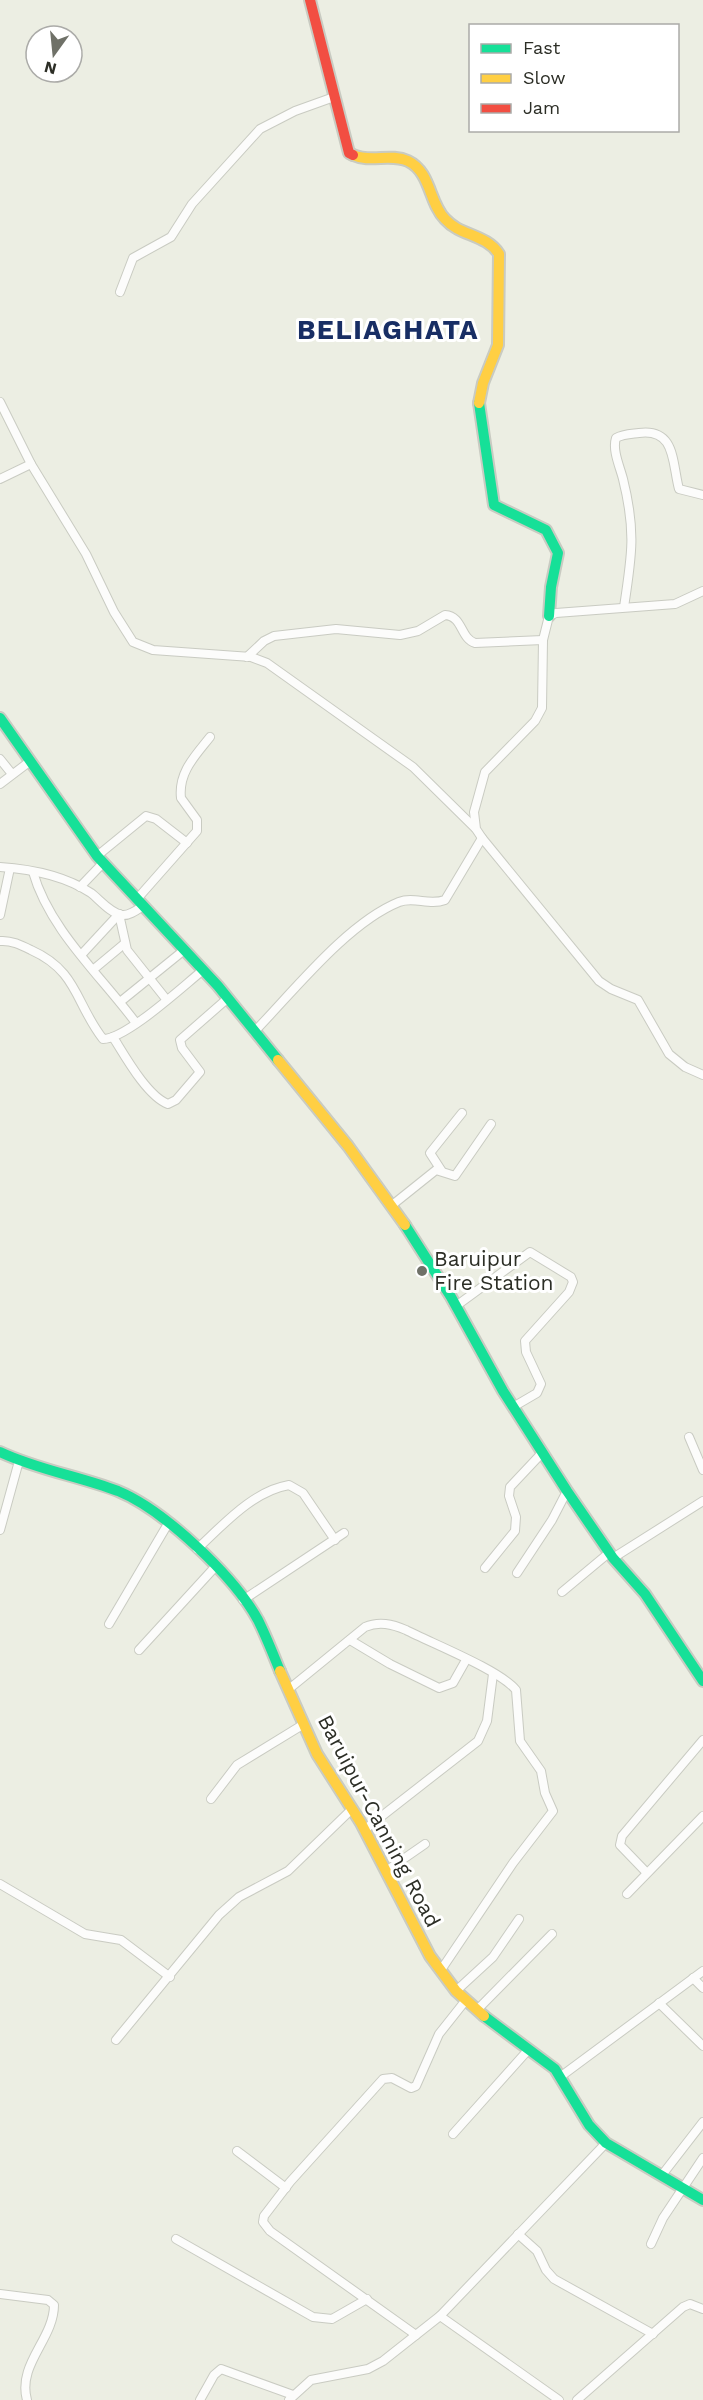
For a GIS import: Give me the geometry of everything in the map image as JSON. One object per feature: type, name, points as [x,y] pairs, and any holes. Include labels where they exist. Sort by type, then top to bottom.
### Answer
[{"type":"street","points":[[310,0],[349,153],[358,158],[387,157],[410,161],[421,173],[446,221],[492,244],[499,254],[501,322],[498,345],[483,383],[478,414],[494,505],[504,512],[546,530],[558,553],[551,587],[549,616],[543,640],[542,708],[535,721],[485,771],[474,812],[476,830]]},
{"type":"street","points":[[120,292],[133,258],[171,237],[192,204],[260,129],[295,111],[334,97]]},
{"type":"street","points":[[0,402],[31,464],[86,554],[114,612],[133,642],[153,651],[247,657],[277,669],[413,767],[476,830],[599,981],[611,989],[638,1000],[669,1054],[685,1067],[703,1075]]},
{"type":"street","points":[[624,607],[633,541],[630,507],[615,449],[616,438],[652,431],[659,434],[671,449],[680,489],[703,495]]},
{"type":"street","points":[[0,479],[31,464]]},
{"type":"street","points":[[549,616],[556,613],[675,604],[703,591]]},
{"type":"street","points":[[247,657],[264,641],[274,636],[336,629],[400,635],[418,631],[445,615],[457,620],[466,637],[475,643],[543,640]]},
{"type":"street","points":[[0,718],[100,860],[228,998],[348,1146],[391,1206],[456,1306],[513,1407],[567,1491],[612,1555],[645,1594],[703,1681]]},
{"type":"street","points":[[0,867],[33,872],[80,887],[119,914],[129,914],[197,831],[199,824],[181,798],[182,779],[186,769],[210,737]]},
{"type":"street","points":[[0,759],[12,774]]},
{"type":"street","points":[[0,783],[29,762]]},
{"type":"street","points":[[80,887],[100,860],[146,816],[156,819],[187,843]]},
{"type":"street","points":[[254,1032],[360,926],[404,900],[432,903],[444,900],[482,838]]},
{"type":"street","points":[[0,915],[10,868]]},
{"type":"street","points":[[33,872],[46,905],[136,1023]]},
{"type":"street","points":[[82,954],[119,914]]},
{"type":"street","points":[[119,914],[124,944],[149,980],[166,999]]},
{"type":"street","points":[[0,940],[28,949],[60,967],[103,1039],[113,1037],[136,1023],[202,971]]},
{"type":"street","points":[[94,969],[124,944]]},
{"type":"street","points":[[120,1002],[183,951]]},
{"type":"street","points":[[113,1037],[136,1072],[160,1099],[168,1104],[189,1087],[200,1072],[182,1048],[180,1040],[228,998]]},
{"type":"street","points":[[462,1113],[430,1153],[441,1170],[449,1176],[458,1174],[491,1124]]},
{"type":"street","points":[[391,1206],[436,1170],[441,1170]]},
{"type":"street","points":[[456,1306],[530,1252],[571,1277],[573,1282],[569,1292],[525,1341],[526,1352],[541,1384],[537,1393],[513,1407]]},
{"type":"street","points":[[689,1437],[703,1470]]},
{"type":"street","name":"Baruipur-Canning Road","points":[[0,1452],[19,1461],[117,1491],[146,1505],[169,1522],[215,1567],[257,1619],[317,1754],[364,1830],[430,1956],[456,1991],[477,2010],[555,2069],[589,2125],[606,2143],[703,2200]]},
{"type":"street","points":[[485,1568],[515,1531],[516,1516],[509,1496],[510,1487],[542,1453]]},
{"type":"street","points":[[0,1530],[19,1461]]},
{"type":"street","points":[[197,1549],[259,1497],[270,1490],[289,1485],[303,1492],[334,1540]]},
{"type":"street","points":[[517,1573],[552,1520],[567,1491]]},
{"type":"street","points":[[562,1592],[612,1555],[703,1501]]},
{"type":"street","points":[[109,1624],[169,1522]]},
{"type":"street","points":[[243,1600],[344,1533]]},
{"type":"street","points":[[139,1650],[215,1567]]},
{"type":"street","points":[[289,1689],[369,1625],[389,1624],[494,1674],[516,1690],[520,1741],[541,1772],[544,1793],[553,1811],[513,1863],[441,1970]]},
{"type":"street","points":[[350,1640],[390,1664],[439,1688],[453,1683],[466,1660]]},
{"type":"street","points":[[364,1830],[478,1741],[487,1721],[494,1674]]},
{"type":"street","points":[[211,1799],[237,1765],[304,1724]]},
{"type":"street","points":[[646,1872],[620,1845],[622,1836],[703,1740]]},
{"type":"street","points":[[117,2040],[219,1915],[239,1898],[288,1871],[352,1809]]},
{"type":"street","points":[[627,1894],[703,1816]]},
{"type":"street","points":[[386,1871],[425,1844]]},
{"type":"street","points":[[0,1884],[85,1934],[121,1940],[170,1977]]},
{"type":"street","points":[[456,1991],[488,1963],[519,1919]]},
{"type":"street","points":[[477,2010],[552,1934]]},
{"type":"street","points":[[560,2077],[703,1971]]},
{"type":"street","points":[[693,1978],[703,1988]]},
{"type":"street","points":[[416,2335],[265,2226],[264,2216],[383,2079],[392,2078],[411,2088],[416,2086],[439,2034],[466,2000]]},
{"type":"street","points":[[659,2003],[703,2046]]},
{"type":"street","points":[[453,2134],[529,2049]]},
{"type":"street","points":[[662,2175],[703,2122]]},
{"type":"street","points":[[200,2400],[214,2375],[221,2369],[291,2398],[311,2380],[368,2369],[383,2361],[440,2316],[606,2143]]},
{"type":"street","points":[[237,2151],[286,2188]]},
{"type":"street","points":[[651,2244],[682,2187],[703,2158]]},
{"type":"street","points":[[519,2234],[537,2252],[546,2270],[558,2282],[653,2334]]},
{"type":"street","points":[[176,2239],[313,2317],[326,2319],[337,2317],[367,2299]]},
{"type":"street","points":[[0,2294],[48,2300],[54,2305],[50,2323],[25,2377],[27,2400]]},
{"type":"street","points":[[577,2400],[683,2307],[690,2304],[703,2309]]},
{"type":"street","points":[[440,2316],[559,2400]]},
{"type":"traffic: fast","points":[[479,403],[494,505],[546,530],[558,553],[551,587],[549,616]]},
{"type":"traffic: fast","points":[[0,718],[97,856],[218,986],[278,1060]]},
{"type":"traffic: fast","points":[[405,1225],[451,1297],[503,1391],[567,1491],[613,1558],[645,1594],[703,1681]]},
{"type":"traffic: fast","points":[[0,1452],[29,1464],[118,1491],[156,1513],[196,1546],[247,1603],[261,1626],[280,1671]]},
{"type":"traffic: fast","points":[[484,2016],[555,2069],[589,2125],[606,2143],[703,2200]]},
{"type":"traffic: slow","points":[[353,155],[366,158],[401,159],[416,166],[426,180],[436,205],[445,219],[458,229],[487,242],[499,254],[498,345],[483,383],[479,403]]},
{"type":"traffic: slow","points":[[278,1060],[348,1146],[405,1225]]},
{"type":"traffic: slow","points":[[280,1671],[317,1754],[361,1823],[430,1956],[456,1991],[484,2016]]},
{"type":"traffic: jam","points":[[310,0],[349,153],[353,155]]},
{"type":"place","name":"Baruipur Fire Station","points":[[422,1271]]},
{"type":"district","name":"BELIAGHATA","points":[[388,330]]}]
